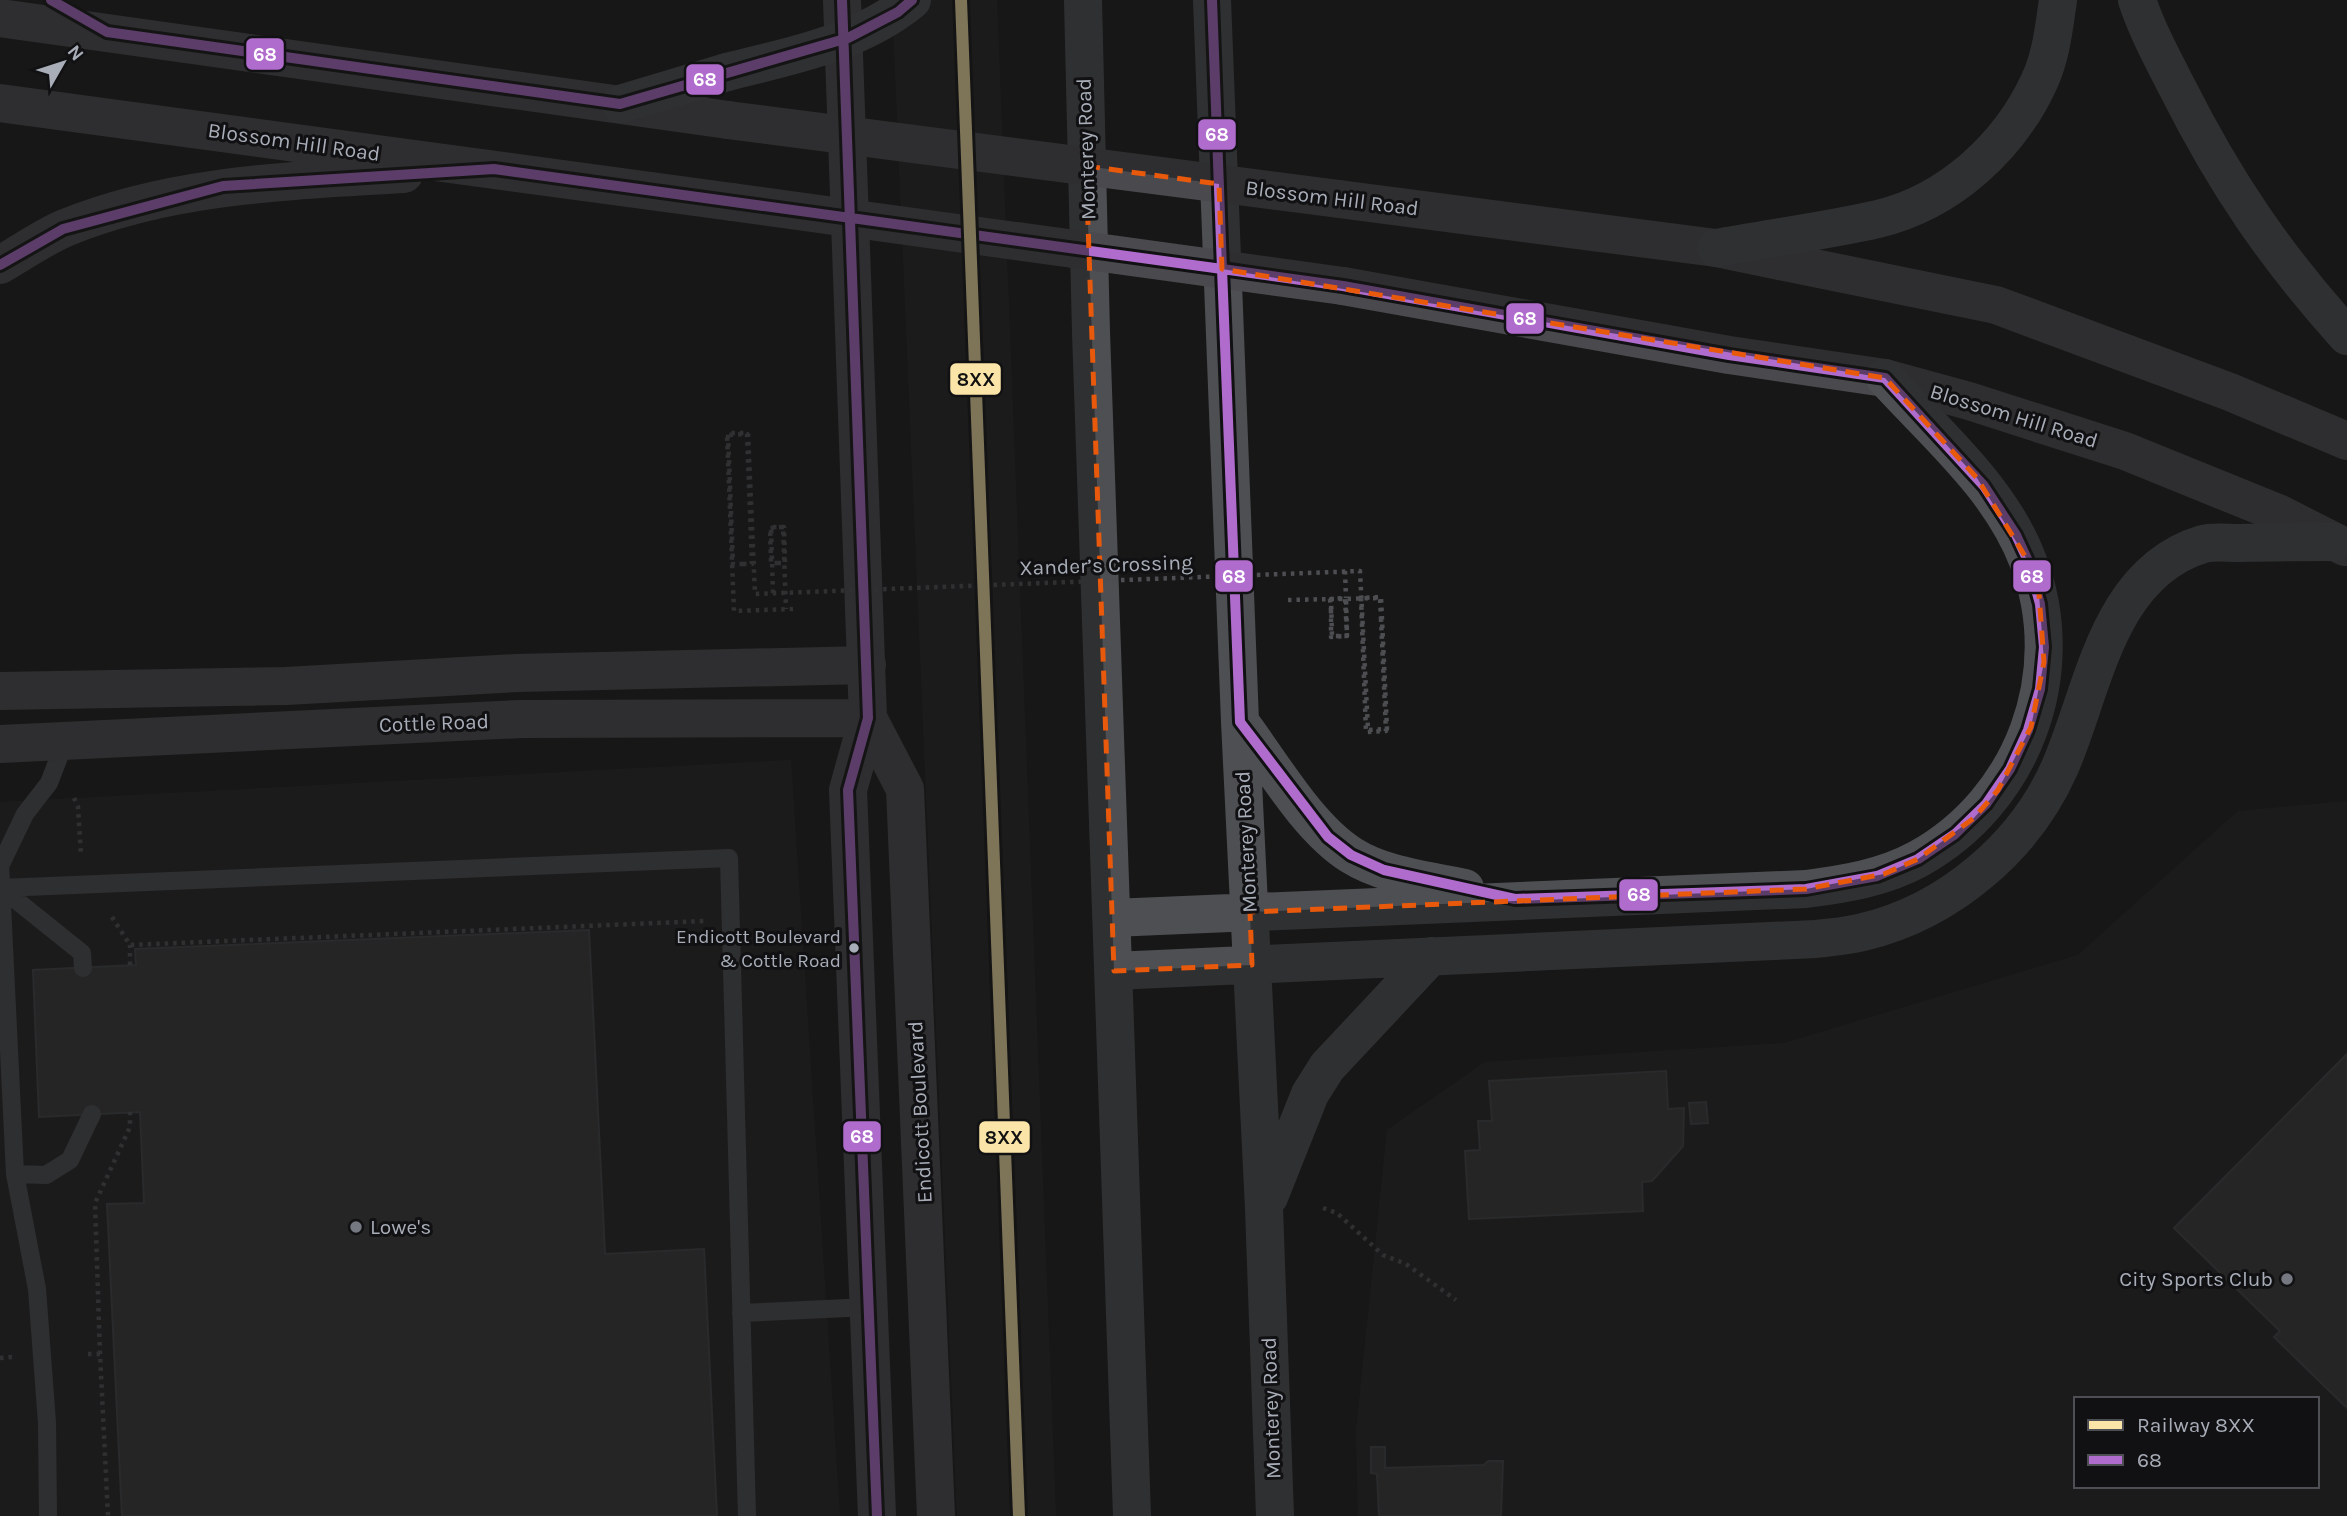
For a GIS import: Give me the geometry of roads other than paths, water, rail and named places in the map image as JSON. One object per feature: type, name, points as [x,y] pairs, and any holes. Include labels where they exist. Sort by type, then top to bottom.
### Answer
[{"type":"main road","points":[[51,0],[107,32]]},
{"type":"main road","name":"Endicott Boulevard","points":[[842,0],[868,718],[848,790],[877,1516]]},
{"type":"main road","points":[[620,104],[848,38],[898,12],[912,0]]},
{"type":"main road","name":"Monterey Road","points":[[1083,0],[1091,332],[1132,1516]]},
{"type":"main road","name":"Monterey Road","points":[[1212,0],[1275,1516]]},
{"type":"main road","points":[[1716,248],[1880,218],[1920,202],[1958,181],[1994,152],[2020,117],[2040,81],[2052,44],[2058,0]]},
{"type":"main road","points":[[2137,0],[2145,24],[2214,159],[2261,234],[2347,336]]},
{"type":"main road","name":"Blossom Hill Road","points":[[0,18],[728,120],[1716,248],[1996,305],[2230,392],[2347,441]]},
{"type":"main road","name":"Blossom Hill Road","points":[[0,103],[1343,286],[1729,355],[1885,378],[1969,401],[2125,451],[2266,508],[2341,545]]},
{"type":"main road","points":[[0,265],[63,229],[223,186],[494,169]]},
{"type":"main road","points":[[1112,918],[1515,899],[1806,889],[1847,884],[1884,874],[1918,859],[1974,818],[1998,790],[2017,759],[2039,695],[2044,662],[2039,594],[2024,551],[1996,503],[1885,378]]},
{"type":"main road","points":[[1114,971],[1816,939],[1863,932],[1903,919],[1940,901],[1976,876],[2008,845],[2036,808],[2059,769],[2107,638],[2136,590],[2169,559],[2205,543],[2341,545]]},
{"type":"main road","name":"Cottle Road","points":[[0,691],[286,686],[517,673],[867,665]]},
{"type":"main road","name":"Endicott Boulevard","points":[[868,718],[905,789],[936,1516]]},
{"type":"main road","name":"Cottle Road","points":[[0,744],[521,719],[868,718]]},
{"type":"main road","points":[[1240,722],[1328,837],[1352,855],[1384,870],[1515,899]]},
{"type":"main road","points":[[1264,1208],[1310,1094],[1327,1067],[1431,956]]},
{"type":"lane","points":[[48,1516],[47,1423],[37,1289],[15,1174],[0,865],[25,814],[49,783],[66,739]]},
{"type":"lane","points":[[1,888],[729,859],[747,1516]]},
{"type":"lane","points":[[1,888],[82,953],[83,968]]},
{"type":"lane","points":[[15,1174],[46,1175],[70,1160],[92,1114]]},
{"type":"lane","points":[[741,1313],[869,1307]]},
{"type":"rail line","name":"8XX","points":[[961,0],[1019,1516]]},
{"type":"place","name":"Endicott Boulevard & Cottle Road","points":[[854,948]]},
{"type":"place","name":"Lowe's","points":[[356,1227]]},
{"type":"place","name":"City Sports Club","points":[[2287,1279]]}]
